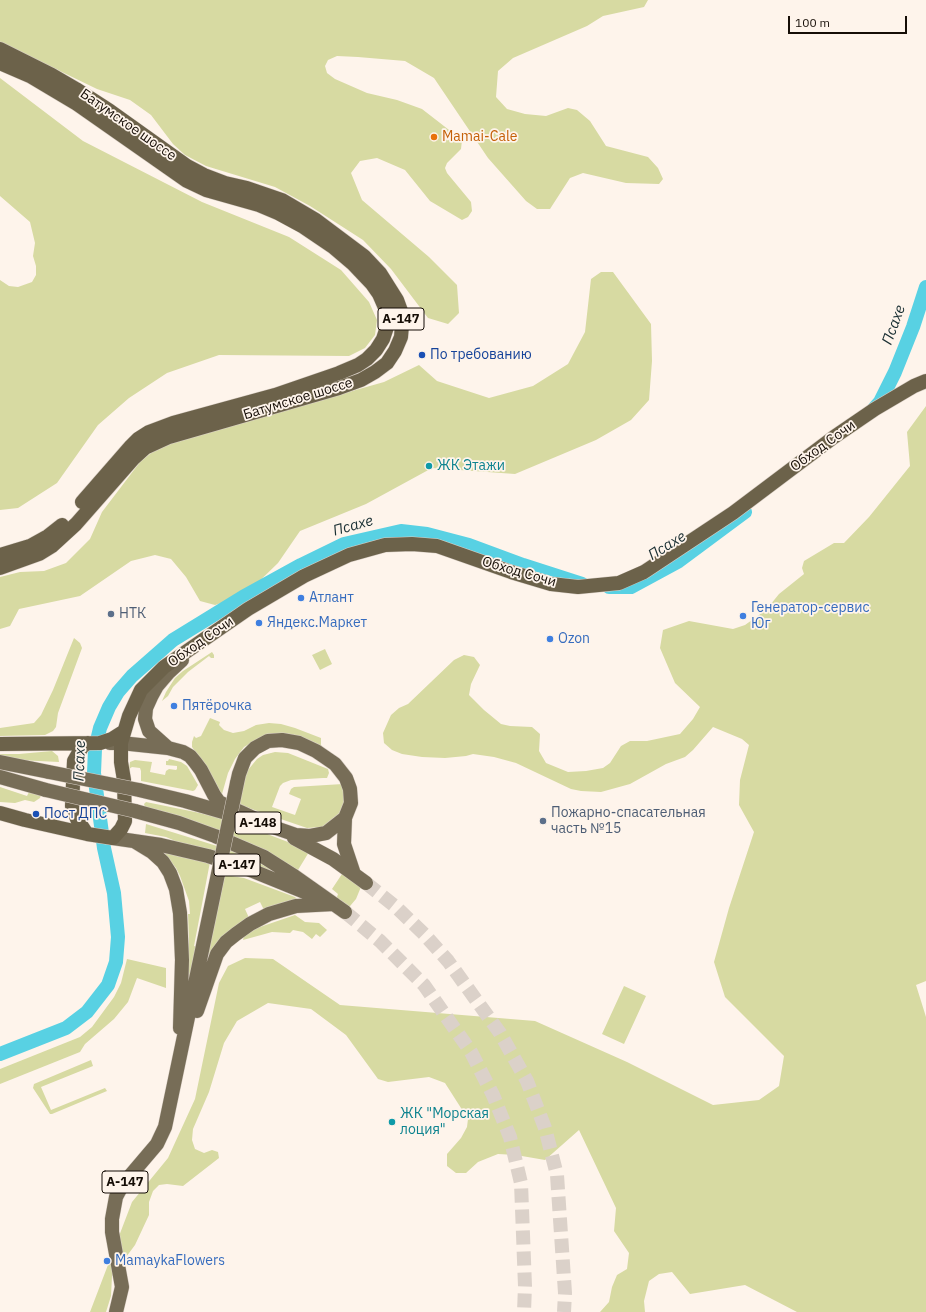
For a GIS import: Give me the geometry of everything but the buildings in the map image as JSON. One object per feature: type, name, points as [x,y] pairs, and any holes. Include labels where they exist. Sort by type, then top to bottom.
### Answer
[{"type":"highway","name":"Батумское шоссе","points":[[0,49],[52,75],[76,89],[110,111],[187,166],[204,175],[225,183],[254,190],[282,200],[316,220],[364,256],[380,273],[397,300],[401,311],[402,325],[401,337],[395,351],[387,363],[361,380],[332,390],[169,437],[145,448],[76,524],[52,546],[39,554],[0,568]]},
{"type":"highway","name":"Батумское шоссе","points":[[0,63],[30,76],[77,104],[187,181],[206,190],[272,210],[302,226],[333,247],[354,264],[379,294],[386,310],[387,320],[383,339],[376,350],[358,365],[340,373],[275,395],[173,423],[149,432],[130,446],[58,529],[30,546],[0,556]]},
{"type":"highway","name":"Обход Сочи","points":[[122,738],[129,716],[141,690],[164,667],[248,609],[304,576],[349,555],[385,545],[412,544],[437,546],[511,572],[551,584],[578,587],[619,583],[644,572],[733,513],[834,437],[875,409],[914,386],[926,381]]},
{"type":"highway","points":[[52,826],[70,811],[72,806],[74,761],[82,747],[94,743],[122,738],[121,762],[124,780],[125,821],[113,838]]},
{"type":"highway","points":[[0,744],[94,743],[115,755],[121,762]]},
{"type":"highway","points":[[72,806],[77,819],[87,834]]},
{"type":"highway","name":"А-147","points":[[0,813],[87,834],[113,838]]},
{"type":"main road","points":[[168,748],[149,731],[145,719],[146,708],[150,697],[157,686],[186,656],[189,649]]},
{"type":"main road","points":[[122,738],[175,749],[190,756],[201,770],[214,796],[219,802],[273,827],[296,835],[310,836],[326,833],[345,818]]},
{"type":"main road","name":"А-147","points":[[116,1312],[122,1287],[112,1232],[112,1219],[116,1197],[123,1184],[152,1151],[165,1127],[237,783],[245,758],[255,748],[268,741],[282,740],[299,743],[316,751],[335,764],[346,778],[350,789],[351,803],[345,818]]},
{"type":"main road","name":"А-148","points":[[0,762],[139,790],[185,801],[273,827],[327,855],[366,883]]},
{"type":"main road","name":"А-148","points":[[0,777],[46,790],[135,810],[179,823],[215,836],[264,857],[340,908]]},
{"type":"main road","points":[[345,818],[344,844],[354,874]]},
{"type":"main road","name":"А-147","points":[[113,838],[161,845],[208,856],[243,867],[340,908]]},
{"type":"main road","name":"А-147","points":[[134,841],[152,852],[163,862],[170,873],[176,889],[180,913],[182,960],[179,1062]]},
{"type":"main road","points":[[179,1062],[217,954],[226,942],[250,924],[269,914],[296,906],[340,908]]},
{"type":"green space","points":[[0,0],[648,0],[644,7],[603,16],[587,26],[513,58],[498,71],[496,97],[507,109],[525,114],[546,116],[568,108],[577,110],[590,121],[606,146],[648,157],[658,168],[663,179],[659,184],[626,183],[583,173],[570,178],[550,209],[537,209],[526,201],[488,158],[434,78],[405,61],[337,56],[328,60],[325,66],[327,73],[335,79],[367,93],[397,100],[422,109],[462,140],[461,149],[447,163],[445,168],[447,173],[471,202],[472,211],[468,217],[462,220],[430,201],[405,170],[377,158],[360,161],[351,173],[362,200],[429,257],[457,285],[459,313],[448,324],[428,318],[391,269],[363,240],[310,206],[275,187],[206,166],[185,155],[173,144],[151,115],[130,100],[97,89],[0,42]]},
{"type":"green space","points":[[0,78],[83,141],[202,202],[289,237],[341,270],[369,302],[377,320],[375,335],[365,348],[349,356],[219,355],[167,373],[129,398],[98,425],[57,483],[18,508],[0,510],[0,280],[9,286],[18,287],[32,282],[36,275],[36,266],[33,256],[35,243],[30,222],[0,196]]},
{"type":"green space","points":[[601,272],[613,272],[651,324],[652,361],[649,400],[631,420],[596,440],[515,474],[432,468],[366,504],[300,531],[278,563],[245,595],[215,605],[200,601],[186,577],[171,559],[155,555],[131,561],[80,596],[19,609],[10,626],[0,629],[0,577],[20,572],[44,571],[66,563],[90,539],[102,512],[140,462],[161,445],[384,382],[419,365],[437,381],[489,398],[533,386],[568,364],[585,332],[591,279]]},
{"type":"green space","points":[[926,406],[926,981],[916,985],[926,1017],[926,1312],[797,1312],[745,1285],[690,1294],[672,1272],[659,1274],[649,1281],[644,1301],[645,1312],[600,1312],[609,1302],[612,1287],[617,1275],[627,1269],[629,1253],[614,1231],[616,1208],[579,1130],[545,1160],[516,1155],[498,1154],[478,1162],[466,1173],[456,1173],[447,1166],[447,1154],[461,1138],[467,1127],[468,1119],[445,1083],[429,1077],[388,1082],[378,1079],[346,1035],[311,1009],[268,1003],[237,1021],[224,1043],[209,1092],[193,1129],[192,1140],[195,1149],[204,1153],[212,1150],[218,1152],[219,1158],[183,1186],[167,1184],[159,1185],[153,1191],[149,1202],[149,1215],[135,1245],[112,1276],[111,1296],[106,1312],[90,1312],[132,1202],[168,1158],[195,1099],[219,983],[228,966],[245,958],[273,959],[340,1005],[535,1021],[627,1062],[713,1105],[759,1100],[779,1086],[784,1056],[725,997],[714,962],[729,908],[754,832],[739,805],[740,780],[749,745],[742,739],[713,727],[685,757],[666,764],[630,784],[601,792],[571,789],[516,763],[494,757],[473,754],[445,758],[402,754],[392,750],[384,743],[383,733],[391,715],[399,708],[408,704],[454,660],[464,655],[474,657],[480,665],[471,684],[469,695],[501,724],[532,727],[540,734],[539,751],[546,763],[568,772],[603,768],[610,763],[621,746],[630,741],[647,741],[680,734],[693,719],[700,707],[675,683],[660,648],[663,630],[689,621],[733,629],[745,625],[766,610],[779,594],[804,574],[802,568],[804,561],[834,543],[844,543],[869,517],[910,466],[907,432]]},
{"type":"green space","points":[[74,638],[80,643],[82,648],[58,713],[56,727],[53,731],[45,735],[0,736],[0,728],[34,723],[41,715]]},
{"type":"green space","points":[[325,649],[332,664],[320,670],[312,655]]},
{"type":"green space","points":[[212,652],[214,658],[209,656],[188,672],[162,701],[175,678]]},
{"type":"green space","points":[[210,718],[220,722],[219,725],[224,730],[233,733],[244,731],[256,725],[269,723],[281,724],[321,738],[321,745],[324,749],[258,739],[244,747],[235,759],[228,773],[222,794],[219,792],[203,762],[192,747],[194,736],[196,738],[201,736]]},
{"type":"green space","points":[[52,751],[58,756],[59,762],[18,760],[0,755],[0,754]]},
{"type":"green space","points":[[275,752],[288,753],[328,769],[329,773],[327,778],[291,780],[283,783],[280,786],[272,807],[295,815],[301,799],[289,794],[291,789],[294,787],[343,784],[347,798],[340,815],[322,827],[307,828],[237,804],[243,781],[248,770],[257,759],[263,755]]},
{"type":"green space","points":[[169,759],[181,762],[187,766],[198,785],[195,790],[193,791],[141,781],[140,768],[132,767],[129,769],[130,762],[135,760],[152,762],[150,772],[165,775],[166,771],[169,769],[177,769],[177,766],[166,765],[166,761]]},
{"type":"green space","points":[[0,787],[27,796],[29,792],[41,795],[40,798],[34,802],[25,800],[15,803],[0,802]]},
{"type":"green space","points":[[146,802],[236,822],[288,842],[309,852],[298,870],[276,857],[175,815],[145,807],[144,804]]},
{"type":"green space","points":[[146,824],[230,850],[288,878],[172,843],[173,840],[166,837],[145,833]]},
{"type":"green space","points":[[165,853],[210,862],[194,946],[197,947],[188,993],[189,901],[176,868]]},
{"type":"green space","points":[[342,874],[363,882],[356,899],[345,912],[337,906],[338,894],[332,889]]},
{"type":"green space","points":[[225,875],[244,878],[297,899],[264,910],[260,902],[245,909],[250,920],[209,956],[208,955]]},
{"type":"green space","points":[[295,915],[305,922],[319,923],[327,930],[320,937],[316,934],[312,939],[303,932],[293,930],[290,933],[272,932],[243,940],[245,931],[259,925],[260,927]]},
{"type":"green space","points":[[127,959],[166,968],[166,988],[137,978],[128,1002],[114,1019],[85,1044],[80,1052],[0,1084],[0,1069],[80,1037],[92,1027],[114,997],[121,983]]},
{"type":"green space","points":[[624,986],[646,996],[624,1044],[602,1034]]},
{"type":"green space","points":[[91,1060],[93,1066],[41,1087],[51,1110],[105,1088],[107,1091],[50,1114],[33,1088],[34,1084]]},
{"type":"waterway","name":"Псахе","points":[[872,411],[880,402],[895,372],[913,327],[926,287]]},
{"type":"waterway","name":"Псахе","points":[[609,587],[631,587],[679,561],[745,512]]},
{"type":"waterway","name":"Псахе","points":[[0,1054],[66,1028],[87,1012],[108,985],[116,962],[118,937],[114,893],[104,848],[94,773],[95,749],[100,728],[109,707],[118,692],[132,676],[173,640],[243,597],[301,565],[344,544],[401,531],[427,534],[469,545],[523,565],[582,584]]},
{"type":"tunnel","points":[[366,883],[396,907],[424,934],[448,961],[500,1033],[527,1081],[545,1128],[557,1175],[565,1293],[564,1312]]},
{"type":"tunnel","points":[[345,912],[380,941],[424,985],[471,1052],[493,1095],[510,1137],[521,1183],[525,1286],[524,1312]]},
{"type":"place","name":"Mamai-Cale","points":[[434,137]]},
{"type":"place","name":"По требованию","points":[[422,355]]},
{"type":"place","name":"ЖК Этажи","points":[[429,466]]},
{"type":"place","name":"Атлант","points":[[301,598]]},
{"type":"place","name":"НТК","points":[[111,614]]},
{"type":"place","name":"Генератор-сервис Юг","points":[[743,616]]},
{"type":"place","name":"Яндекс.Маркет","points":[[259,623]]},
{"type":"place","name":"Ozon","points":[[550,639]]},
{"type":"place","name":"Пятёрочка","points":[[174,706]]},
{"type":"place","name":"Пост ДПС","points":[[36,814]]},
{"type":"place","name":"Пожарно-спасательная часть №15","points":[[543,821]]},
{"type":"place","name":"ЖК \"Морская лоция\"","points":[[392,1122]]},
{"type":"place","name":"MamaykaFlowers","points":[[107,1261]]}]
